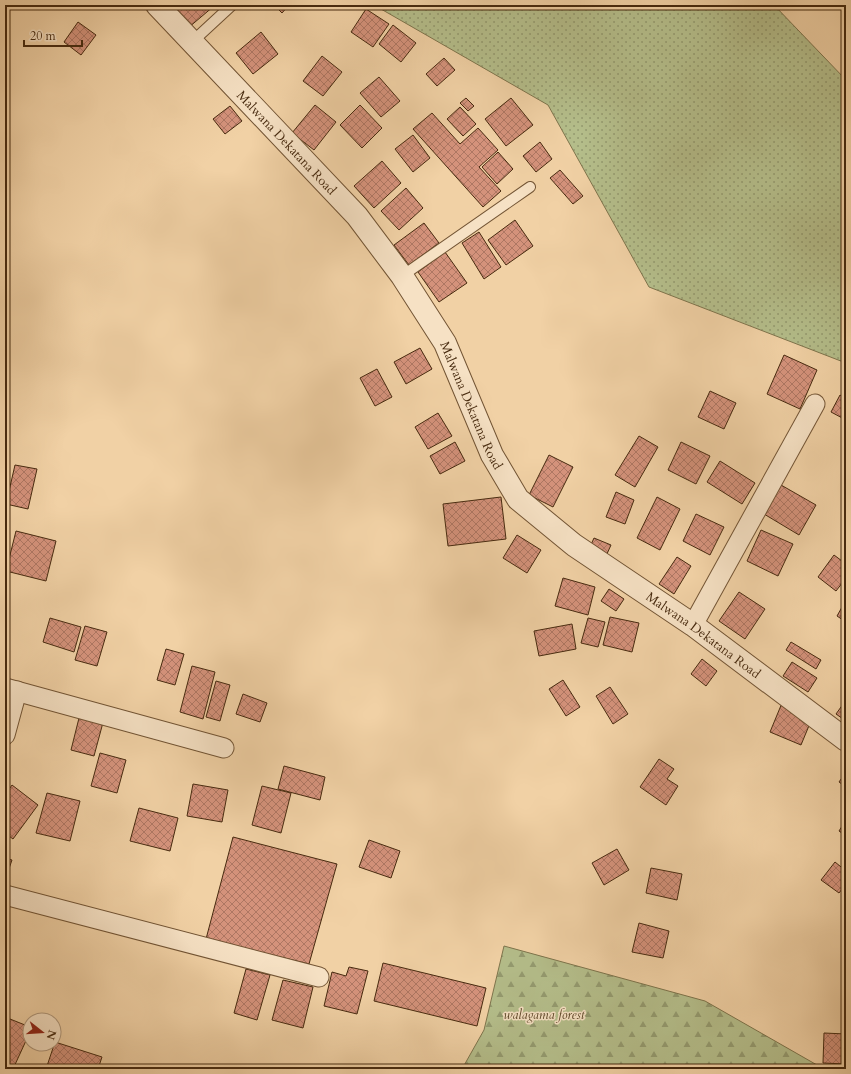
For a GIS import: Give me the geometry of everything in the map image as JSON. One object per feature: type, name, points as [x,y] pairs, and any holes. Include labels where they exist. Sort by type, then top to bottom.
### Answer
[{"type":"street","name":"Malwana Dekatana Road","points":[[157,5],[357,216],[402,276],[444,343],[492,455],[518,499],[574,545],[693,625],[846,740]]},
{"type":"street","points":[[693,625],[815,404]]},
{"type":"street","points":[[5,736],[11,690],[224,748]]},
{"type":"street","points":[[5,895],[319,977]]},
{"type":"lane","points":[[192,42],[232,5]]},
{"type":"lane","points":[[402,276],[530,187]]},
{"type":"green space","points":[[374,5],[774,5],[846,80],[846,363],[649,287],[548,105]]},
{"type":"green space","name":"walagama forest","points":[[504,946],[705,1001],[824,1069],[462,1069],[484,1030]]},
{"type":"building","points":[[169,5],[214,5],[214,6],[188,28]]},
{"type":"building","points":[[274,5],[289,5],[282,13]]},
{"type":"building","points":[[366,9],[389,24],[373,47],[351,32]]},
{"type":"building","points":[[78,22],[96,35],[81,55],[64,42]]},
{"type":"building","points":[[393,25],[416,43],[401,62],[379,44]]},
{"type":"building","points":[[261,32],[278,54],[253,74],[236,53]]},
{"type":"building","points":[[322,56],[342,72],[323,96],[303,81]]},
{"type":"building","points":[[444,58],[455,70],[437,86],[426,74]]},
{"type":"building","points":[[379,77],[400,101],[381,117],[360,93]]},
{"type":"building","points":[[466,98],[474,106],[468,111],[460,103]]},
{"type":"building","points":[[511,98],[533,125],[506,146],[485,119]]},
{"type":"building","points":[[315,105],[336,122],[314,150],[292,133]]},
{"type":"building","points":[[360,105],[382,128],[362,148],[340,125]]},
{"type":"building","points":[[230,106],[242,121],[225,134],[213,119]]},
{"type":"building","points":[[460,107],[476,124],[463,136],[447,119]]},
{"type":"building","points":[[432,113],[460,144],[478,128],[498,150],[479,167],[501,191],[483,207],[413,129]]},
{"type":"building","points":[[413,135],[430,158],[413,172],[395,149]]},
{"type":"building","points":[[540,142],[552,159],[536,172],[523,156]]},
{"type":"building","points":[[498,152],[513,169],[497,184],[482,167]]},
{"type":"building","points":[[382,161],[401,183],[374,208],[354,186]]},
{"type":"building","points":[[560,170],[583,196],[573,204],[550,178]]},
{"type":"building","points":[[406,188],[423,208],[399,230],[381,211]]},
{"type":"building","points":[[515,220],[533,246],[506,265],[488,240]]},
{"type":"building","points":[[424,223],[439,243],[409,265],[394,245]]},
{"type":"building","points":[[479,232],[501,267],[484,279],[462,243]]},
{"type":"building","points":[[445,252],[467,283],[439,302],[418,272]]},
{"type":"building","points":[[420,348],[432,369],[406,384],[394,362]]},
{"type":"building","points":[[784,355],[817,370],[800,409],[767,394]]},
{"type":"building","points":[[377,369],[392,397],[375,406],[360,378]]},
{"type":"building","points":[[710,391],[736,403],[724,429],[698,417]]},
{"type":"building","points":[[840,395],[846,399],[846,420],[831,412]]},
{"type":"building","points":[[438,413],[452,436],[428,449],[415,427]]},
{"type":"building","points":[[639,436],[658,447],[635,487],[615,475]]},
{"type":"building","points":[[455,442],[465,461],[440,474],[430,456]]},
{"type":"building","points":[[681,442],[710,456],[696,484],[668,470]]},
{"type":"building","points":[[549,455],[573,467],[553,507],[529,495]]},
{"type":"building","points":[[720,461],[755,483],[742,504],[707,482]]},
{"type":"building","points":[[15,465],[37,469],[28,509],[6,504]]},
{"type":"building","points":[[781,485],[816,505],[799,535],[764,514]]},
{"type":"building","points":[[616,492],[634,500],[625,524],[606,517]]},
{"type":"building","points":[[501,497],[506,539],[448,546],[443,504]]},
{"type":"building","points":[[657,497],[680,509],[660,550],[637,538]]},
{"type":"building","points":[[696,514],[724,527],[710,555],[683,541]]},
{"type":"building","points":[[761,530],[793,544],[778,576],[747,561]]},
{"type":"building","points":[[16,531],[56,541],[46,581],[6,571]]},
{"type":"building","points":[[517,535],[541,550],[527,573],[503,558]]},
{"type":"building","points":[[594,538],[611,545],[606,556],[589,549]]},
{"type":"building","points":[[834,555],[846,564],[846,578],[836,591],[818,577]]},
{"type":"building","points":[[677,557],[691,566],[674,594],[659,584]]},
{"type":"building","points":[[563,578],[595,587],[588,615],[555,606]]},
{"type":"building","points":[[609,589],[624,599],[616,611],[601,601]]},
{"type":"building","points":[[739,592],[765,609],[745,639],[719,621]]},
{"type":"building","points":[[846,600],[846,622],[837,616]]},
{"type":"building","points":[[610,617],[639,623],[632,652],[603,645]]},
{"type":"building","points":[[50,618],[81,627],[74,652],[43,642]]},
{"type":"building","points":[[588,618],[605,622],[598,647],[581,643]]},
{"type":"building","points":[[572,624],[576,649],[539,656],[534,631]]},
{"type":"building","points":[[85,626],[107,632],[97,666],[75,660]]},
{"type":"building","points":[[791,642],[821,660],[816,669],[786,650]]},
{"type":"building","points":[[166,649],[184,654],[175,685],[157,680]]},
{"type":"building","points":[[702,659],[717,671],[706,686],[691,674]]},
{"type":"building","points":[[792,662],[817,678],[808,692],[783,676]]},
{"type":"building","points":[[192,666],[215,672],[203,719],[180,712]]},
{"type":"building","points":[[563,680],[580,707],[566,716],[549,689]]},
{"type":"building","points":[[216,681],[230,685],[220,721],[206,717]]},
{"type":"building","points":[[610,687],[628,714],[613,724],[596,696]]},
{"type":"building","points":[[243,694],[267,703],[260,722],[236,714]]},
{"type":"building","points":[[846,700],[846,721],[836,714]]},
{"type":"building","points":[[782,703],[813,716],[801,745],[770,732]]},
{"type":"building","points":[[81,710],[105,715],[94,756],[71,750]]},
{"type":"building","points":[[100,753],[126,760],[117,793],[91,786]]},
{"type":"building","points":[[659,759],[674,769],[667,779],[678,786],[666,805],[640,787]]},
{"type":"building","points":[[284,766],[325,777],[320,800],[278,789]]},
{"type":"building","points":[[846,772],[846,787],[839,782]]},
{"type":"building","points":[[193,784],[228,790],[222,822],[187,816]]},
{"type":"building","points":[[12,785],[38,805],[13,839],[5,833],[5,795]]},
{"type":"building","points":[[262,786],[291,793],[281,833],[252,825]]},
{"type":"building","points":[[47,793],[80,801],[70,841],[36,833]]},
{"type":"building","points":[[139,808],[178,818],[170,851],[130,841]]},
{"type":"building","points":[[846,820],[846,836],[839,831]]},
{"type":"building","points":[[233,837],[337,864],[309,964],[206,939]]},
{"type":"building","points":[[369,840],[400,851],[391,878],[359,867]]},
{"type":"building","points":[[617,849],[629,870],[604,885],[592,863]]},
{"type":"building","points":[[5,858],[12,860],[5,880]]},
{"type":"building","points":[[835,862],[846,871],[846,884],[839,893],[821,880]]},
{"type":"building","points":[[651,868],[682,874],[677,900],[646,893]]},
{"type":"building","points":[[639,923],[669,931],[663,958],[632,952]]},
{"type":"building","points":[[383,963],[486,988],[477,1026],[374,1001]]},
{"type":"building","points":[[349,967],[368,971],[357,1014],[324,1006],[332,972],[346,976]]},
{"type":"building","points":[[246,969],[270,975],[257,1020],[234,1013]]},
{"type":"building","points":[[283,980],[313,987],[303,1028],[272,1020]]},
{"type":"building","points":[[5,1017],[22,1024],[22,1049],[13,1069],[5,1069]]},
{"type":"building","points":[[824,1033],[846,1034],[846,1064],[823,1063]]},
{"type":"building","points":[[62,1044],[102,1057],[98,1069],[46,1069],[52,1052],[62,1052]]}]
